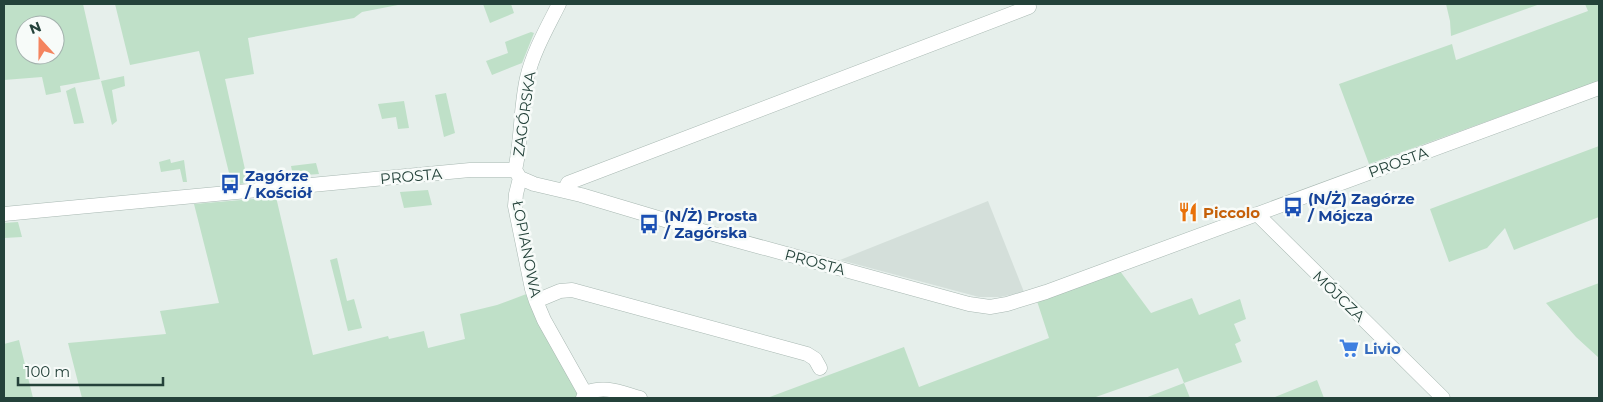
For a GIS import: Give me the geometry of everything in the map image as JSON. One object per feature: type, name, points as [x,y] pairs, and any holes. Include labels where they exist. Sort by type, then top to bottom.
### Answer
[{"type":"street","name":"ZAGÓRSKA","points":[[518,174],[522,110],[529,72],[543,35],[559,4]]},
{"type":"street","points":[[564,191],[568,183],[1029,7]]},
{"type":"street","name":"PROSTA","points":[[4,214],[470,170],[518,174],[534,184],[969,304],[990,307],[1007,304],[1046,292],[1599,88]]},
{"type":"street","name":"ŁOPIANOWA","points":[[518,174],[515,206],[532,289],[544,320],[584,395]]},
{"type":"street","name":"MÓJCZA","points":[[1258,214],[1443,398]]},
{"type":"street","points":[[536,301],[560,291],[572,290],[807,354],[815,359],[820,368]]},
{"type":"street","points":[[584,395],[594,389],[606,388],[640,398]]},
{"type":"shaded area","points":[[988,201],[1024,292],[1000,297],[979,297],[840,260]]},
{"type":"green space","points":[[4,4],[83,4],[100,79],[60,86],[61,92],[46,95],[42,77],[4,80]]},
{"type":"green space","points":[[115,4],[403,4],[362,12],[354,18],[248,38],[254,74],[225,79],[248,183],[232,185],[199,51],[130,65]]},
{"type":"green space","points":[[483,4],[511,4],[514,13],[490,23]]},
{"type":"green space","points":[[1446,4],[1540,4],[1451,36]]},
{"type":"green space","points":[[1585,4],[1599,4],[1599,81],[1369,164],[1339,84],[1452,44],[1456,60],[1588,11]]},
{"type":"green space","points":[[531,32],[534,33],[522,63],[492,75],[486,61],[508,53],[505,42]]},
{"type":"green space","points":[[124,76],[125,86],[112,90],[117,121],[112,125],[101,81]]},
{"type":"green space","points":[[75,87],[84,123],[74,124],[66,91]]},
{"type":"green space","points":[[446,93],[455,133],[444,137],[435,95]]},
{"type":"green space","points":[[404,101],[409,128],[398,129],[396,117],[382,119],[378,104]]},
{"type":"green space","points":[[1599,146],[1599,217],[1514,250],[1505,228],[1487,248],[1449,262],[1430,209]]},
{"type":"green space","points":[[170,159],[171,163],[184,160],[187,182],[183,182],[180,169],[161,172],[159,162]]},
{"type":"green space","points":[[316,163],[319,174],[293,176],[291,166]]},
{"type":"green space","points":[[428,190],[432,205],[404,208],[400,192]]},
{"type":"green space","points":[[276,197],[313,355],[388,336],[389,339],[424,331],[428,348],[465,339],[460,314],[497,305],[529,293],[577,393],[577,398],[82,398],[68,343],[166,334],[160,311],[219,303],[194,204]]},
{"type":"green space","points":[[18,222],[22,237],[4,238],[4,223]]},
{"type":"green space","points":[[337,258],[347,301],[354,299],[362,328],[348,331],[330,260]]},
{"type":"green space","points":[[1120,271],[1151,313],[1192,298],[1199,315],[1240,299],[1246,319],[1234,324],[1241,341],[1235,344],[1242,362],[1184,383],[1178,368],[1093,398],[767,398],[904,347],[919,387],[1049,338],[1037,301]]},
{"type":"green space","points":[[1599,283],[1599,358],[1576,337],[1546,303]]},
{"type":"green space","points":[[19,340],[33,398],[4,398],[4,344]]},
{"type":"green space","points":[[1317,380],[1324,398],[1270,398],[1275,397]]},
{"type":"green space","points":[[1184,383],[1190,398],[1145,398]]},
{"type":"place","name":"Zagórze / Kościół","points":[[230,184]]},
{"type":"place","name":"(N/Ż) Zagórze / Mójcza","points":[[1293,207]]},
{"type":"place","name":"Piccolo","points":[[1188,212]]},
{"type":"place","name":"(N/Ż) Prosta / Zagórska","points":[[649,224]]},
{"type":"place","name":"Livio","points":[[1349,348]]}]
